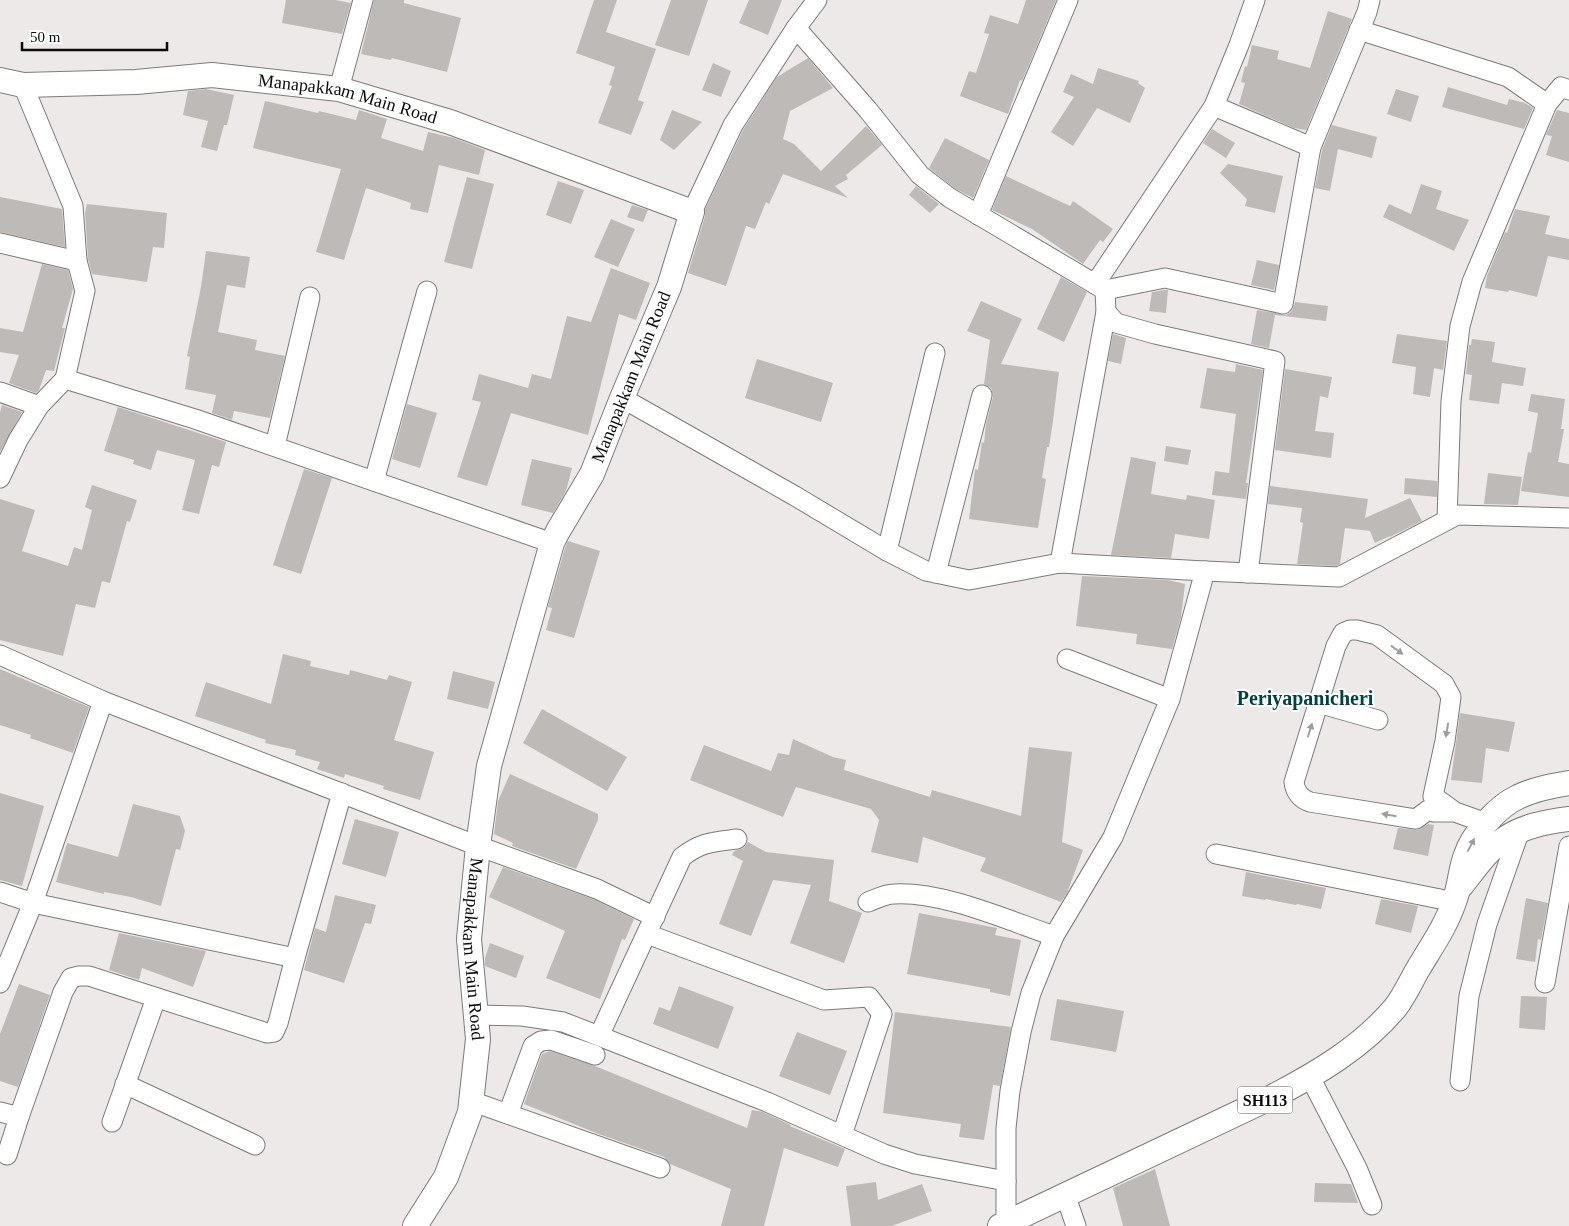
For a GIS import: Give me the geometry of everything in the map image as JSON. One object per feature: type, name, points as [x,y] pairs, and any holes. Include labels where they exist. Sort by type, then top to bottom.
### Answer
[{"type":"main road","name":"Manapakkam Main Road","points":[[0,80],[24,85],[136,82],[212,75],[339,89],[450,122],[692,212],[668,287],[592,474],[552,543],[489,766],[478,846],[469,939],[478,1039],[470,1112],[446,1177],[415,1226]]},
{"type":"main road","name":"SH113","points":[[1003,1225],[1265,1100],[1310,1077],[1357,1046],[1396,1007],[1442,929],[1456,896],[1465,855],[1472,841],[1486,824],[1517,797],[1548,787],[1569,784]]},
{"type":"main road","name":"SH113","points":[[1456,896],[1485,856],[1502,840],[1520,830],[1548,821],[1569,818]]},
{"type":"street","points":[[339,89],[363,0]]},
{"type":"street","points":[[692,212],[733,125],[796,28],[817,0]]},
{"type":"street","points":[[978,215],[1068,0]]},
{"type":"street","points":[[1060,563],[1106,312],[1100,287],[1214,106],[1255,0]]},
{"type":"street","points":[[796,28],[868,110],[920,176],[950,198],[1100,287],[1165,278],[1282,304],[1311,147],[1360,30],[1370,0]]},
{"type":"street","points":[[1360,30],[1508,77],[1547,104]]},
{"type":"street","points":[[0,478],[18,440],[39,406],[65,379],[85,291],[77,261],[73,206],[24,85]]},
{"type":"street","points":[[1448,520],[1451,402],[1460,326],[1472,282],[1547,104],[1561,87],[1569,90]]},
{"type":"street","points":[[1214,106],[1311,147]]},
{"type":"street","points":[[0,243],[77,261]]},
{"type":"street","points":[[374,481],[427,291]]},
{"type":"street","points":[[275,446],[310,297]]},
{"type":"street","points":[[1106,312],[1116,323],[1124,326],[1275,361],[1248,573]]},
{"type":"street","points":[[887,551],[935,353]]},
{"type":"street","points":[[65,379],[195,419],[552,543]]},
{"type":"street","points":[[0,392],[39,406]]},
{"type":"street","points":[[936,573],[982,395]]},
{"type":"street","points":[[622,398],[795,496],[887,551],[926,571],[969,580],[1060,563],[1339,576],[1457,516],[1569,518]]},
{"type":"street","points":[[1003,1225],[1006,1181],[1006,1128],[1010,1091],[1021,1032],[1031,993],[1054,936],[1113,837],[1170,700],[1205,571]]},
{"type":"street","points":[[1350,630],[1377,635],[1444,684],[1451,697],[1433,805],[1416,819],[1310,802],[1302,798],[1296,791],[1294,782],[1318,703],[1336,646],[1343,633],[1350,630]]},
{"type":"street","points":[[0,655],[103,701],[478,846],[597,889],[651,926],[824,1000],[869,997],[882,1014],[842,1135]]},
{"type":"street","points":[[1067,659],[1170,700]]},
{"type":"street","points":[[0,982],[33,903],[103,701]]},
{"type":"street","points":[[1318,703],[1378,720]]},
{"type":"street","points":[[7,1155],[63,992],[71,978],[88,976],[266,1033],[274,1032],[278,1024],[342,793]]},
{"type":"street","points":[[1433,805],[1486,824]]},
{"type":"street","points":[[1460,1082],[1469,996],[1487,924],[1520,830]]},
{"type":"street","points":[[597,1046],[682,857],[694,848],[708,843],[737,839]]},
{"type":"street","points":[[1545,983],[1569,846]]},
{"type":"street","points":[[1216,854],[1456,896]]},
{"type":"street","points":[[0,892],[33,903],[295,958]]},
{"type":"street","points":[[868,902],[891,894],[921,894],[955,903],[1054,936]]},
{"type":"street","points":[[112,1122],[156,998]]},
{"type":"street","points":[[476,1015],[522,1016],[563,1022],[597,1046]]},
{"type":"street","points":[[508,1114],[533,1046],[540,1041],[551,1040],[597,1046],[767,1102],[884,1154],[915,1164],[1006,1181]]},
{"type":"street","points":[[1310,1077],[1357,1168],[1372,1205]]},
{"type":"street","points":[[125,1084],[255,1145]]},
{"type":"street","points":[[471,1101],[660,1168]]},
{"type":"street","points":[[0,1112],[19,1117]]},
{"type":"street","points":[[1065,1194],[1076,1226]]},
{"type":"building","points":[[286,0],[335,0],[351,3],[342,34],[282,23]]},
{"type":"building","points":[[374,0],[404,0],[404,3],[461,18],[447,72],[392,58],[391,60],[361,54]]},
{"type":"building","points":[[594,0],[617,0],[606,32],[656,49],[638,100],[644,102],[631,135],[598,123],[612,86],[609,85],[615,67],[576,53]]},
{"type":"building","points":[[671,0],[708,0],[689,56],[655,45]]},
{"type":"building","points":[[749,0],[782,0],[768,35],[739,23]]},
{"type":"building","points":[[1026,0],[1056,0],[1022,81],[1020,80],[1008,114],[960,96],[969,71],[976,73],[989,34],[984,33],[990,15],[1018,24]]},
{"type":"building","points":[[1328,11],[1352,19],[1306,130],[1294,128],[1239,104],[1245,83],[1241,82],[1252,45],[1279,51],[1277,59],[1310,68]]},
{"type":"building","points":[[808,58],[833,88],[790,111],[783,139],[794,144],[821,171],[866,126],[882,145],[846,175],[848,179],[835,186],[848,198],[783,174],[769,204],[766,202],[755,229],[746,226],[726,286],[688,273],[705,216],[705,210],[743,130],[777,77]]},
{"type":"building","points":[[713,63],[731,71],[721,97],[702,90]]},
{"type":"building","points":[[1098,68],[1139,81],[1138,83],[1145,88],[1130,123],[1097,108],[1073,146],[1051,132],[1074,97],[1063,92],[1071,74],[1093,84]]},
{"type":"building","points":[[1448,87],[1507,105],[1509,99],[1525,103],[1533,108],[1524,129],[1442,107]]},
{"type":"building","points":[[206,89],[234,95],[227,125],[224,125],[217,151],[201,147],[208,121],[183,115],[188,91]]},
{"type":"building","points":[[1396,89],[1419,96],[1411,122],[1387,114]]},
{"type":"building","points":[[265,101],[356,120],[359,110],[387,119],[381,138],[423,151],[428,132],[454,138],[485,150],[479,175],[439,165],[428,213],[410,209],[411,203],[366,188],[344,260],[316,252],[341,169],[253,148]]},
{"type":"building","points":[[672,110],[702,122],[674,150],[660,140]]},
{"type":"building","points":[[1557,110],[1569,113],[1569,162],[1546,155],[1552,136],[1546,135]]},
{"type":"building","points":[[1332,125],[1377,137],[1372,158],[1338,149],[1330,191],[1315,188],[1322,150]]},
{"type":"building","points":[[1212,129],[1235,143],[1226,158],[1203,143]]},
{"type":"building","points":[[945,138],[989,160],[973,198],[956,189],[929,168]]},
{"type":"building","points":[[1228,164],[1283,176],[1275,213],[1245,206],[1247,199],[1220,173]]},
{"type":"building","points":[[1006,176],[1070,206],[1073,201],[1113,229],[1103,242],[1100,240],[1083,264],[1032,229],[992,210]]},
{"type":"building","points":[[467,177],[494,184],[472,269],[444,262]]},
{"type":"building","points":[[558,181],[584,190],[571,224],[546,215]]},
{"type":"building","points":[[1421,184],[1442,191],[1436,209],[1469,220],[1454,251],[1383,217],[1389,204],[1411,214]]},
{"type":"building","points":[[916,186],[939,204],[930,213],[909,195]]},
{"type":"building","points":[[0,197],[62,209],[65,247],[0,232]]},
{"type":"building","points":[[87,204],[167,213],[164,248],[153,247],[147,282],[92,274],[88,259],[85,213]]},
{"type":"building","points":[[632,205],[648,210],[643,222],[627,217]]},
{"type":"building","points":[[1515,209],[1550,216],[1545,234],[1569,239],[1569,260],[1548,256],[1537,297],[1509,290],[1508,292],[1485,288],[1487,276],[1505,232],[1507,233]]},
{"type":"building","points":[[611,219],[635,229],[618,267],[594,257]]},
{"type":"building","points":[[206,251],[250,257],[245,288],[227,285],[218,332],[257,340],[255,350],[285,356],[270,418],[234,411],[232,420],[212,413],[216,395],[185,389],[190,357],[187,356]]},
{"type":"building","points":[[1257,260],[1279,265],[1274,290],[1251,285]]},
{"type":"building","points":[[42,264],[68,270],[73,289],[62,328],[65,328],[54,371],[46,370],[39,390],[36,393],[9,383],[19,355],[0,352],[0,328],[23,332]]},
{"type":"building","points":[[611,268],[650,283],[636,320],[619,314],[588,435],[511,413],[487,486],[457,477],[481,402],[472,400],[479,374],[528,388],[532,374],[551,379],[567,316],[591,322]]},
{"type":"building","points":[[1061,277],[1087,292],[1064,342],[1037,329]]},
{"type":"building","points":[[1168,290],[1166,313],[1149,311],[1152,292]]},
{"type":"building","points":[[981,301],[1022,319],[1001,364],[1059,372],[1049,447],[1047,447],[1042,478],[1046,479],[1038,528],[969,519],[975,469],[978,470],[982,442],[984,443],[986,424],[993,397],[991,388],[984,384],[990,340],[967,331]]},
{"type":"building","points":[[1295,302],[1328,306],[1326,321],[1275,315],[1269,348],[1251,344],[1257,310],[1286,315],[1292,311]]},
{"type":"building","points":[[1113,334],[1126,338],[1121,364],[1108,361]]},
{"type":"building","points":[[1397,334],[1447,341],[1443,370],[1434,368],[1430,397],[1413,394],[1416,367],[1392,363]]},
{"type":"building","points":[[1472,339],[1495,342],[1492,362],[1526,368],[1523,386],[1502,383],[1499,404],[1469,400],[1472,375],[1466,374],[1469,345],[1471,345]]},
{"type":"building","points":[[757,359],[833,383],[821,422],[745,398]]},
{"type":"building","points":[[1236,364],[1263,370],[1246,483],[1248,483],[1246,499],[1212,495],[1215,471],[1229,473],[1236,414],[1200,408],[1207,368],[1235,372]]},
{"type":"building","points":[[1285,369],[1332,377],[1328,398],[1320,396],[1315,431],[1334,433],[1331,458],[1275,450]]},
{"type":"building","points":[[1531,394],[1565,399],[1561,429],[1564,429],[1558,462],[1569,464],[1569,497],[1521,491],[1528,452],[1531,453],[1538,413],[1528,411]]},
{"type":"building","points":[[407,404],[437,413],[420,468],[392,459]]},
{"type":"building","points":[[2,405],[22,412],[0,452],[0,412]]},
{"type":"building","points":[[118,407],[226,442],[219,467],[212,465],[199,514],[182,510],[195,460],[157,450],[151,470],[133,464],[134,460],[104,451]]},
{"type":"building","points":[[1166,446],[1191,450],[1188,465],[1164,461]]},
{"type":"building","points":[[1131,457],[1156,462],[1151,494],[1186,500],[1187,495],[1215,500],[1209,539],[1175,534],[1171,558],[1111,555]]},
{"type":"building","points":[[532,459],[572,468],[566,491],[553,513],[521,505]]},
{"type":"building","points":[[304,469],[332,478],[301,574],[273,565]]},
{"type":"building","points":[[1488,473],[1522,477],[1518,505],[1484,504]]},
{"type":"building","points":[[1405,478],[1437,481],[1437,497],[1404,494]]},
{"type":"building","points":[[92,485],[137,500],[130,522],[127,521],[110,583],[102,581],[95,608],[76,604],[63,656],[0,640],[0,499],[35,510],[22,551],[68,566],[74,547],[82,550],[92,510],[85,507]]},
{"type":"building","points":[[1270,486],[1368,499],[1365,518],[1410,498],[1422,521],[1375,543],[1370,531],[1345,528],[1340,564],[1336,566],[1297,564],[1303,523],[1300,522],[1302,508],[1268,504]]},
{"type":"building","points":[[568,541],[600,551],[574,638],[546,630],[552,608],[548,607]]},
{"type":"building","points":[[1082,576],[1168,580],[1185,584],[1181,617],[1172,649],[1136,644],[1137,634],[1076,626]]},
{"type":"building","points":[[283,654],[311,661],[310,666],[349,675],[350,670],[387,680],[389,675],[412,682],[394,740],[434,752],[420,800],[383,789],[384,786],[345,774],[344,778],[317,769],[320,762],[295,755],[296,750],[265,743],[266,740],[195,716],[206,682],[271,704]]},
{"type":"building","points":[[0,669],[89,707],[73,753],[30,738],[31,735],[0,725]]},
{"type":"building","points":[[453,671],[495,682],[488,709],[447,699]]},
{"type":"building","points":[[542,709],[627,757],[607,791],[523,743]]},
{"type":"building","points":[[1460,713],[1515,722],[1509,752],[1486,748],[1482,783],[1451,780]]},
{"type":"building","points":[[793,739],[833,757],[846,760],[844,770],[930,797],[932,790],[1021,816],[1029,747],[1072,752],[1062,842],[1083,850],[1067,893],[1061,902],[980,871],[986,858],[923,837],[918,863],[871,852],[879,820],[871,809],[796,787],[783,817],[690,780],[704,745],[771,771],[778,753],[789,755]]},
{"type":"building","points":[[510,774],[598,814],[598,820],[576,869],[512,846],[513,843],[494,834],[498,801]]},
{"type":"building","points":[[0,793],[44,806],[22,886],[0,880]]},
{"type":"building","points":[[133,804],[180,816],[185,831],[180,850],[176,849],[161,906],[131,897],[104,892],[104,894],[56,882],[67,843],[118,857]]},
{"type":"building","points":[[355,819],[399,832],[386,877],[342,864]]},
{"type":"building","points":[[1428,824],[1434,825],[1428,856],[1393,849],[1398,828],[1418,830]]},
{"type":"building","points":[[748,842],[766,852],[834,860],[829,901],[862,913],[844,963],[790,943],[811,885],[773,880],[751,936],[719,924],[743,861],[732,855],[734,851],[744,848]]},
{"type":"building","points":[[503,867],[593,899],[634,919],[625,940],[622,939],[600,999],[546,978],[565,931],[489,897]]},
{"type":"building","points":[[1246,872],[1326,888],[1321,909],[1242,896]]},
{"type":"building","points":[[335,895],[376,905],[371,924],[365,923],[344,983],[304,970],[315,928],[326,932]]},
{"type":"building","points":[[1526,898],[1548,903],[1541,940],[1538,939],[1535,962],[1516,959]]},
{"type":"building","points":[[1381,899],[1418,906],[1411,933],[1375,924]]},
{"type":"building","points":[[919,913],[997,928],[995,935],[1021,940],[1010,996],[990,992],[990,989],[907,974]]},
{"type":"building","points":[[119,933],[206,951],[193,987],[142,968],[139,980],[109,970]]},
{"type":"building","points":[[490,943],[524,956],[516,978],[485,966],[485,958]]},
{"type":"building","points":[[19,984],[50,995],[18,1087],[0,1081],[0,1034]]},
{"type":"building","points":[[679,986],[734,1007],[718,1049],[653,1024],[659,1007],[670,1011]]},
{"type":"building","points":[[1521,996],[1547,997],[1545,1030],[1519,1028]]},
{"type":"building","points":[[1057,999],[1124,1011],[1116,1052],[1050,1040]]},
{"type":"building","points":[[895,1012],[1011,1027],[1000,1086],[993,1085],[984,1140],[959,1137],[961,1124],[883,1113]]},
{"type":"building","points":[[797,1032],[847,1051],[830,1095],[779,1076]]},
{"type":"building","points":[[550,1051],[595,1066],[747,1128],[752,1110],[763,1112],[790,1126],[845,1149],[838,1167],[784,1148],[764,1226],[721,1226],[731,1189],[670,1164],[664,1157],[596,1133],[524,1104],[542,1054]]},
{"type":"building","points":[[1155,1169],[1170,1226],[1123,1226],[1113,1188]]},
{"type":"building","points":[[876,1182],[878,1200],[922,1184],[932,1211],[892,1226],[851,1226],[846,1186]]},
{"type":"building","points":[[1315,1183],[1351,1184],[1358,1203],[1314,1202]]},
{"type":"district","name":"Periyapanicheri","points":[[1305,698]]}]
